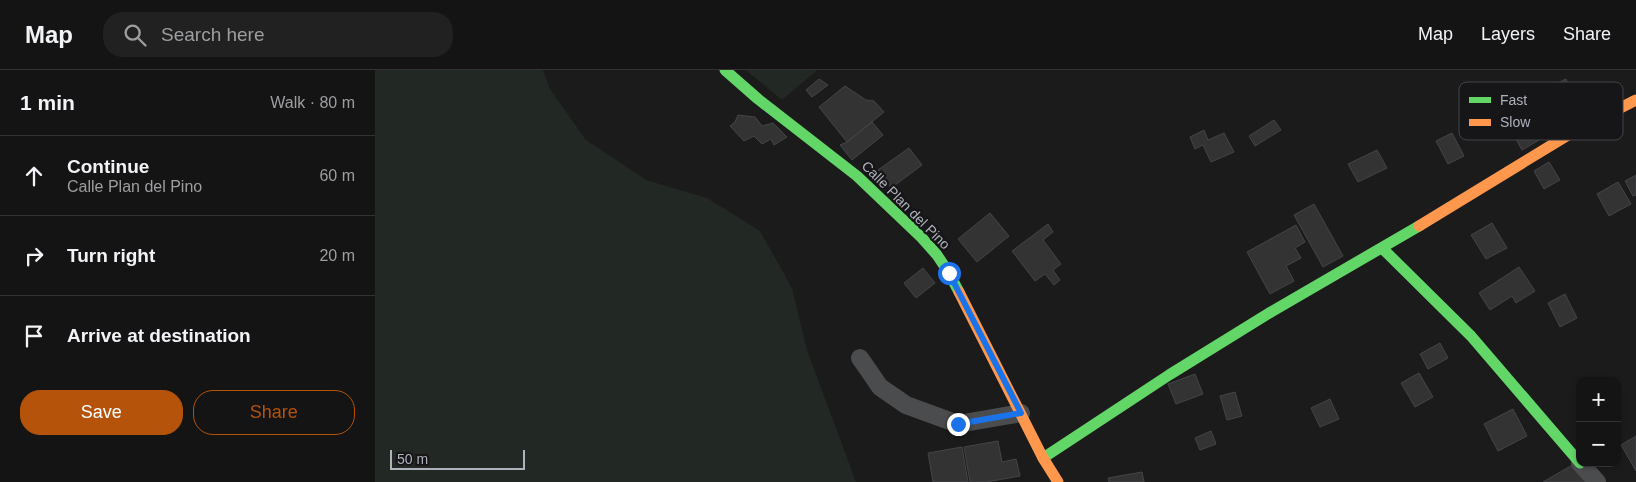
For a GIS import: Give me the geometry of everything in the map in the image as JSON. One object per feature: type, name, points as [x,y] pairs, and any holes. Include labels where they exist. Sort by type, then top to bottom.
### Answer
[{"type":"street","name":"Calle Plan del Pino","points":[[725,70],[758,99],[857,176],[922,238],[937,256],[949,273],[1043,458],[1058,482]]},
{"type":"street","points":[[1623,107],[1636,100]]},
{"type":"street","points":[[1043,458],[1263,317],[1382,248],[1560,140]]},
{"type":"street","points":[[1382,248],[1471,336],[1576,458]]},
{"type":"street","points":[[860,358],[880,387],[906,405],[958,424],[1021,413]]},
{"type":"street","points":[[1584,467],[1597,482]]},
{"type":"shaded area","points":[[375,70],[543,70],[550,89],[586,140],[646,180],[707,198],[760,231],[792,288],[807,350],[856,482],[375,482]]},
{"type":"shaded area","points":[[746,70],[817,70],[782,100]]},
{"type":"building","points":[[819,79],[828,85],[812,97],[806,90]]},
{"type":"building","points":[[845,86],[866,100],[874,101],[884,112],[847,142],[819,107]]},
{"type":"building","points":[[738,115],[755,117],[762,126],[773,123],[787,137],[774,145],[771,139],[762,144],[754,136],[744,141],[730,126],[735,122]]},
{"type":"building","points":[[1274,120],[1281,130],[1255,146],[1249,136]]},
{"type":"building","points":[[872,122],[883,135],[852,160],[840,145],[847,142]]},
{"type":"building","points":[[1204,130],[1208,140],[1224,133],[1234,152],[1211,162],[1203,145],[1195,149],[1190,137]]},
{"type":"building","points":[[1452,133],[1464,156],[1448,164],[1436,141]]},
{"type":"building","points":[[1516,140],[1539,140],[1522,150]]},
{"type":"building","points":[[909,148],[922,165],[891,188],[878,170]]},
{"type":"building","points":[[1377,150],[1387,168],[1358,182],[1348,164]]},
{"type":"building","points":[[1549,162],[1560,180],[1544,189],[1534,171]]},
{"type":"building","points":[[1636,175],[1636,195],[1633,196],[1625,181]]},
{"type":"building","points":[[1618,182],[1631,204],[1609,216],[1597,194]]},
{"type":"building","points":[[1314,204],[1343,256],[1323,267],[1294,215]]},
{"type":"building","points":[[990,213],[1009,236],[977,262],[958,239]]},
{"type":"building","points":[[1492,223],[1507,248],[1486,259],[1471,235]]},
{"type":"building","points":[[1048,224],[1053,232],[1043,240],[1061,264],[1053,270],[1060,280],[1054,285],[1045,274],[1035,281],[1012,251]]},
{"type":"building","points":[[1296,225],[1305,242],[1295,248],[1301,258],[1286,266],[1294,281],[1270,294],[1247,252]]},
{"type":"building","points":[[1519,267],[1535,291],[1516,303],[1512,296],[1490,310],[1479,293]]},
{"type":"building","points":[[923,268],[935,283],[916,298],[904,283]]},
{"type":"building","points":[[1565,294],[1577,318],[1560,327],[1548,303]]},
{"type":"building","points":[[1440,343],[1448,358],[1428,369],[1420,354]]},
{"type":"building","points":[[1419,373],[1433,397],[1415,407],[1401,383]]},
{"type":"building","points":[[1195,374],[1203,394],[1176,404],[1168,384]]},
{"type":"building","points":[[1235,392],[1242,416],[1227,420],[1220,396]]},
{"type":"building","points":[[1330,399],[1339,419],[1320,427],[1311,408]]},
{"type":"building","points":[[1513,409],[1527,436],[1498,451],[1484,424]]},
{"type":"building","points":[[1211,431],[1216,444],[1200,450],[1195,438]]},
{"type":"building","points":[[1636,436],[1636,471],[1621,445]]},
{"type":"building","points":[[998,441],[1002,462],[1016,459],[1020,476],[986,482],[970,482],[964,447]]},
{"type":"building","points":[[962,447],[968,482],[933,482],[928,453]]},
{"type":"building","points":[[1576,463],[1576,467],[1578,467],[1586,482],[1543,482]]},
{"type":"building","points":[[1142,472],[1144,482],[1109,482],[1108,478]]},
{"type":"traffic: fast","points":[[725,70],[758,99],[857,176],[922,238],[937,255],[959,292]]},
{"type":"traffic: fast","points":[[1043,458],[1169,375],[1271,312],[1419,226]]},
{"type":"traffic: fast","points":[[1382,248],[1471,336],[1576,458]]},
{"type":"traffic: slow","points":[[1623,107],[1636,100]]},
{"type":"traffic: slow","points":[[1419,226],[1560,140]]},
{"type":"traffic: slow","points":[[959,292],[1043,458],[1058,482]]},
{"type":"route","points":[[949,273],[1021,413],[958,424]]}]
